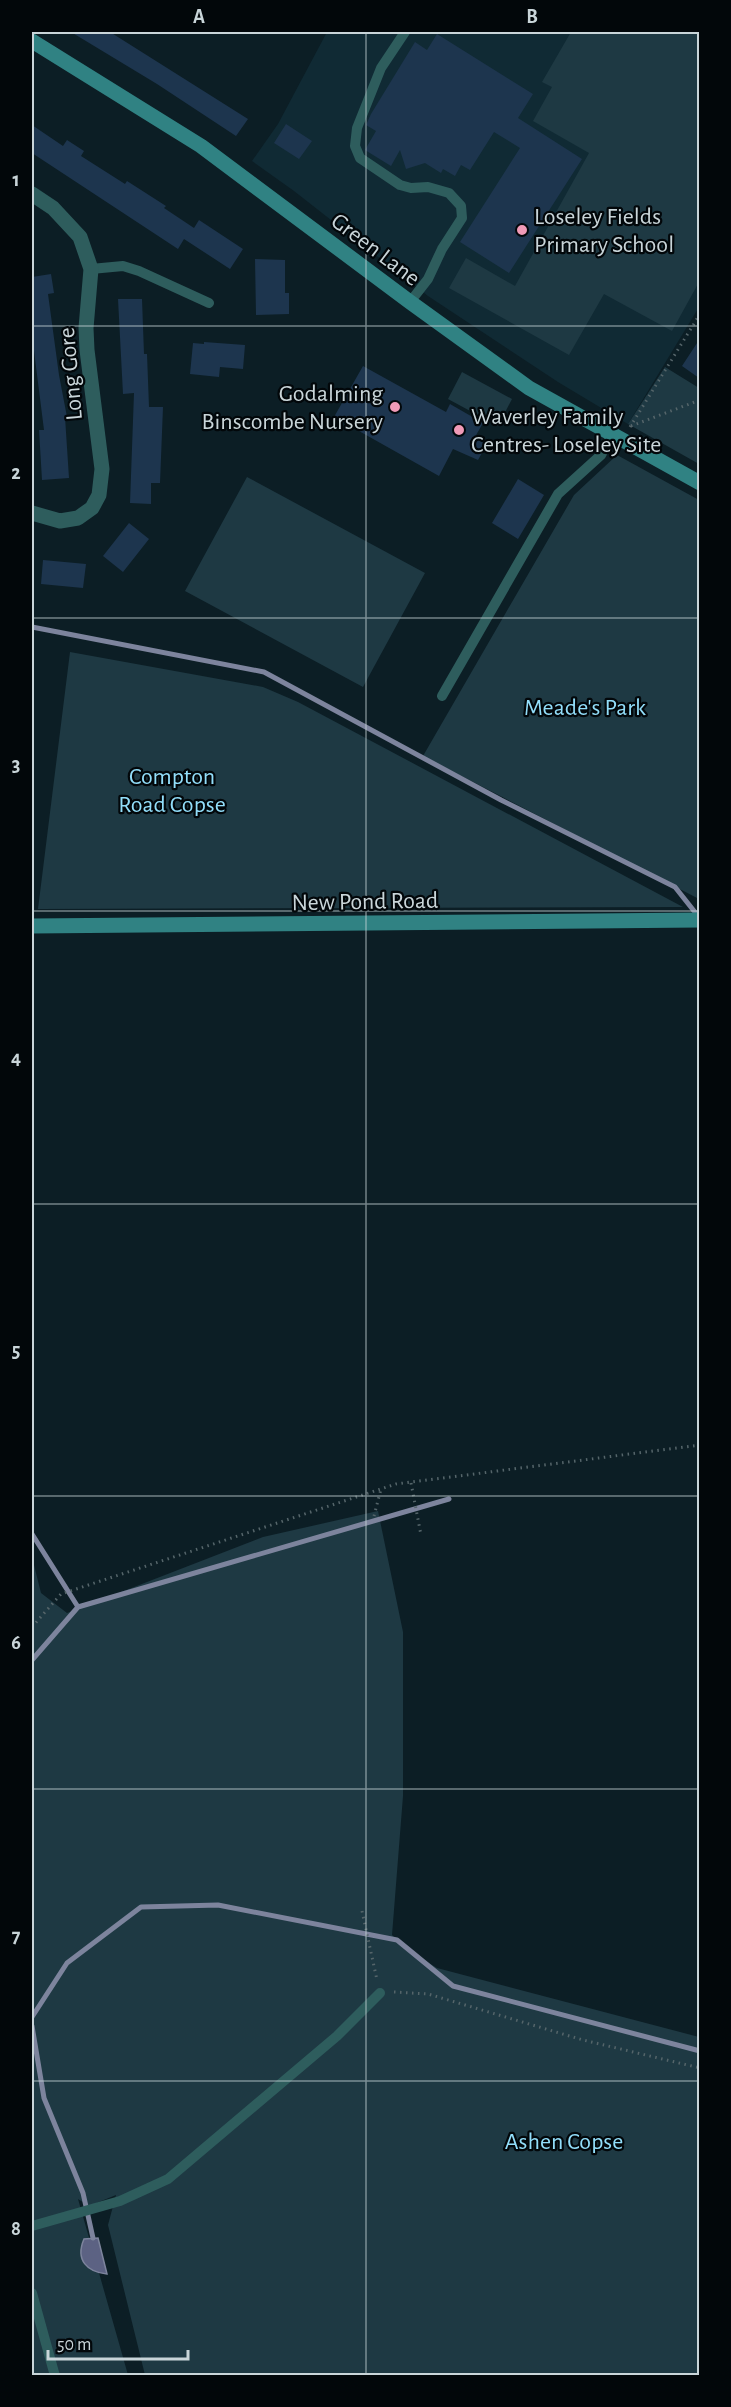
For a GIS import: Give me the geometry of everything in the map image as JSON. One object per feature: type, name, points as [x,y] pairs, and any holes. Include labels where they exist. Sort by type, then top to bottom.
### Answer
[{"type":"street","name":"Green Lane","points":[[32,41],[201,146],[529,388],[699,483]]},
{"type":"street","name":"Long Gore","points":[[32,194],[53,208],[80,237],[91,269],[87,350],[102,469],[99,495],[92,508],[78,518],[60,521],[32,513]]},
{"type":"street","name":"New Pond Road","points":[[32,926],[699,920]]},
{"type":"lane","points":[[405,32],[381,68],[357,128],[355,146],[360,158],[400,185],[411,188],[428,187],[449,194],[461,206],[462,218],[442,249],[428,279],[410,302]]},
{"type":"lane","points":[[91,269],[123,266],[209,303]]},
{"type":"lane","points":[[442,696],[558,494],[602,454],[612,435]]},
{"type":"lane","points":[[32,2226],[120,2201],[168,2179],[337,2036],[380,1992]]},
{"type":"lane","points":[[32,2293],[55,2376]]},
{"type":"path","points":[[630,427],[699,314]]},
{"type":"path","points":[[612,435],[699,400]]},
{"type":"path","points":[[32,1628],[61,1594],[396,1484],[699,1445]]},
{"type":"path","points":[[411,1483],[421,1535]]},
{"type":"path","points":[[374,1516],[381,1489]]},
{"type":"path","points":[[362,1911],[380,1992],[428,1994],[583,2040],[699,2068]]},
{"type":"shaded area","name":"Loseley Fields Primary School","points":[[327,32],[699,32],[699,307],[628,424],[558,382],[428,296],[252,161],[278,124]]},
{"type":"green space","points":[[571,32],[699,32],[699,282],[672,331],[604,294],[569,355],[449,288],[466,258],[515,286],[589,153],[533,121],[552,87],[542,82]]},
{"type":"green space","points":[[665,367],[699,388],[699,464],[628,424]]},
{"type":"green space","points":[[462,372],[512,399],[498,426],[448,399]]},
{"type":"green space","name":"Meade's Park","points":[[617,455],[699,500],[699,899],[423,756],[574,495]]},
{"type":"green space","points":[[247,477],[425,573],[363,687],[185,591]]},
{"type":"green space","name":"Compton Road Copse","points":[[70,652],[263,687],[298,702],[683,907],[38,909]]},
{"type":"green space","name":"Ashen Copse","points":[[378,1511],[403,1632],[403,1796],[392,1935],[405,1948],[437,1968],[699,2037],[699,2375],[145,2375],[108,2225],[116,2195],[89,2206],[78,2199],[128,2375],[32,2375],[32,1557],[41,1593],[67,1613],[263,1537]]},
{"type":"water","points":[[98,2238],[107,2274],[89,2268],[82,2259],[84,2239]]},
{"type":"building","points":[[71,32],[110,32],[248,119],[236,136],[157,84]]},
{"type":"building","points":[[437,34],[533,94],[518,118],[582,159],[509,273],[460,242],[520,148],[494,132],[470,170],[461,165],[455,176],[443,169],[441,173],[425,163],[406,169],[400,150],[391,166],[365,150],[376,131],[366,125],[371,114],[415,42],[427,50]]},
{"type":"building","points":[[286,124],[312,141],[299,159],[274,143]]},
{"type":"building","points":[[32,125],[63,146],[67,140],[84,151],[81,156],[125,184],[127,181],[166,206],[164,208],[194,228],[199,220],[243,249],[230,269],[184,239],[178,249],[32,153]]},
{"type":"building","points":[[255,259],[285,260],[285,293],[289,293],[289,314],[256,315]]},
{"type":"building","points":[[51,274],[54,293],[48,294],[67,417],[65,417],[69,478],[42,480],[39,430],[44,430],[32,335],[32,277]]},
{"type":"building","points":[[118,299],[142,299],[149,407],[163,407],[160,483],[151,483],[151,504],[130,503],[134,393],[123,394]]},
{"type":"building","points":[[699,340],[699,378],[682,366]]},
{"type":"building","points":[[204,342],[245,345],[243,369],[220,367],[219,377],[190,374],[193,343],[204,344]]},
{"type":"building","points":[[363,366],[446,412],[450,404],[483,423],[475,437],[487,444],[478,460],[453,449],[439,476],[334,417]]},
{"type":"building","points":[[518,479],[544,495],[518,539],[492,523]]},
{"type":"building","points":[[129,523],[149,539],[123,572],[103,556]]},
{"type":"building","points":[[43,560],[86,564],[83,588],[41,584]]},
{"type":"waterway","points":[[32,627],[264,672],[501,800],[675,887],[698,916]]},
{"type":"waterway","points":[[32,1660],[78,1607],[449,1499]]},
{"type":"waterway","points":[[32,1534],[78,1607]]},
{"type":"waterway","points":[[32,2017],[67,1963],[141,1907],[218,1905],[397,1940],[453,1986],[700,2051]]},
{"type":"waterway","points":[[32,2026],[44,2098],[83,2193],[93,2238]]},
{"type":"place","name":"Loseley Fields Primary School","points":[[522,230]]},
{"type":"place","name":"Godalming Binscombe Nursery","points":[[395,407]]},
{"type":"place","name":"Waverley Family Centres- Loseley Site","points":[[459,430]]}]
